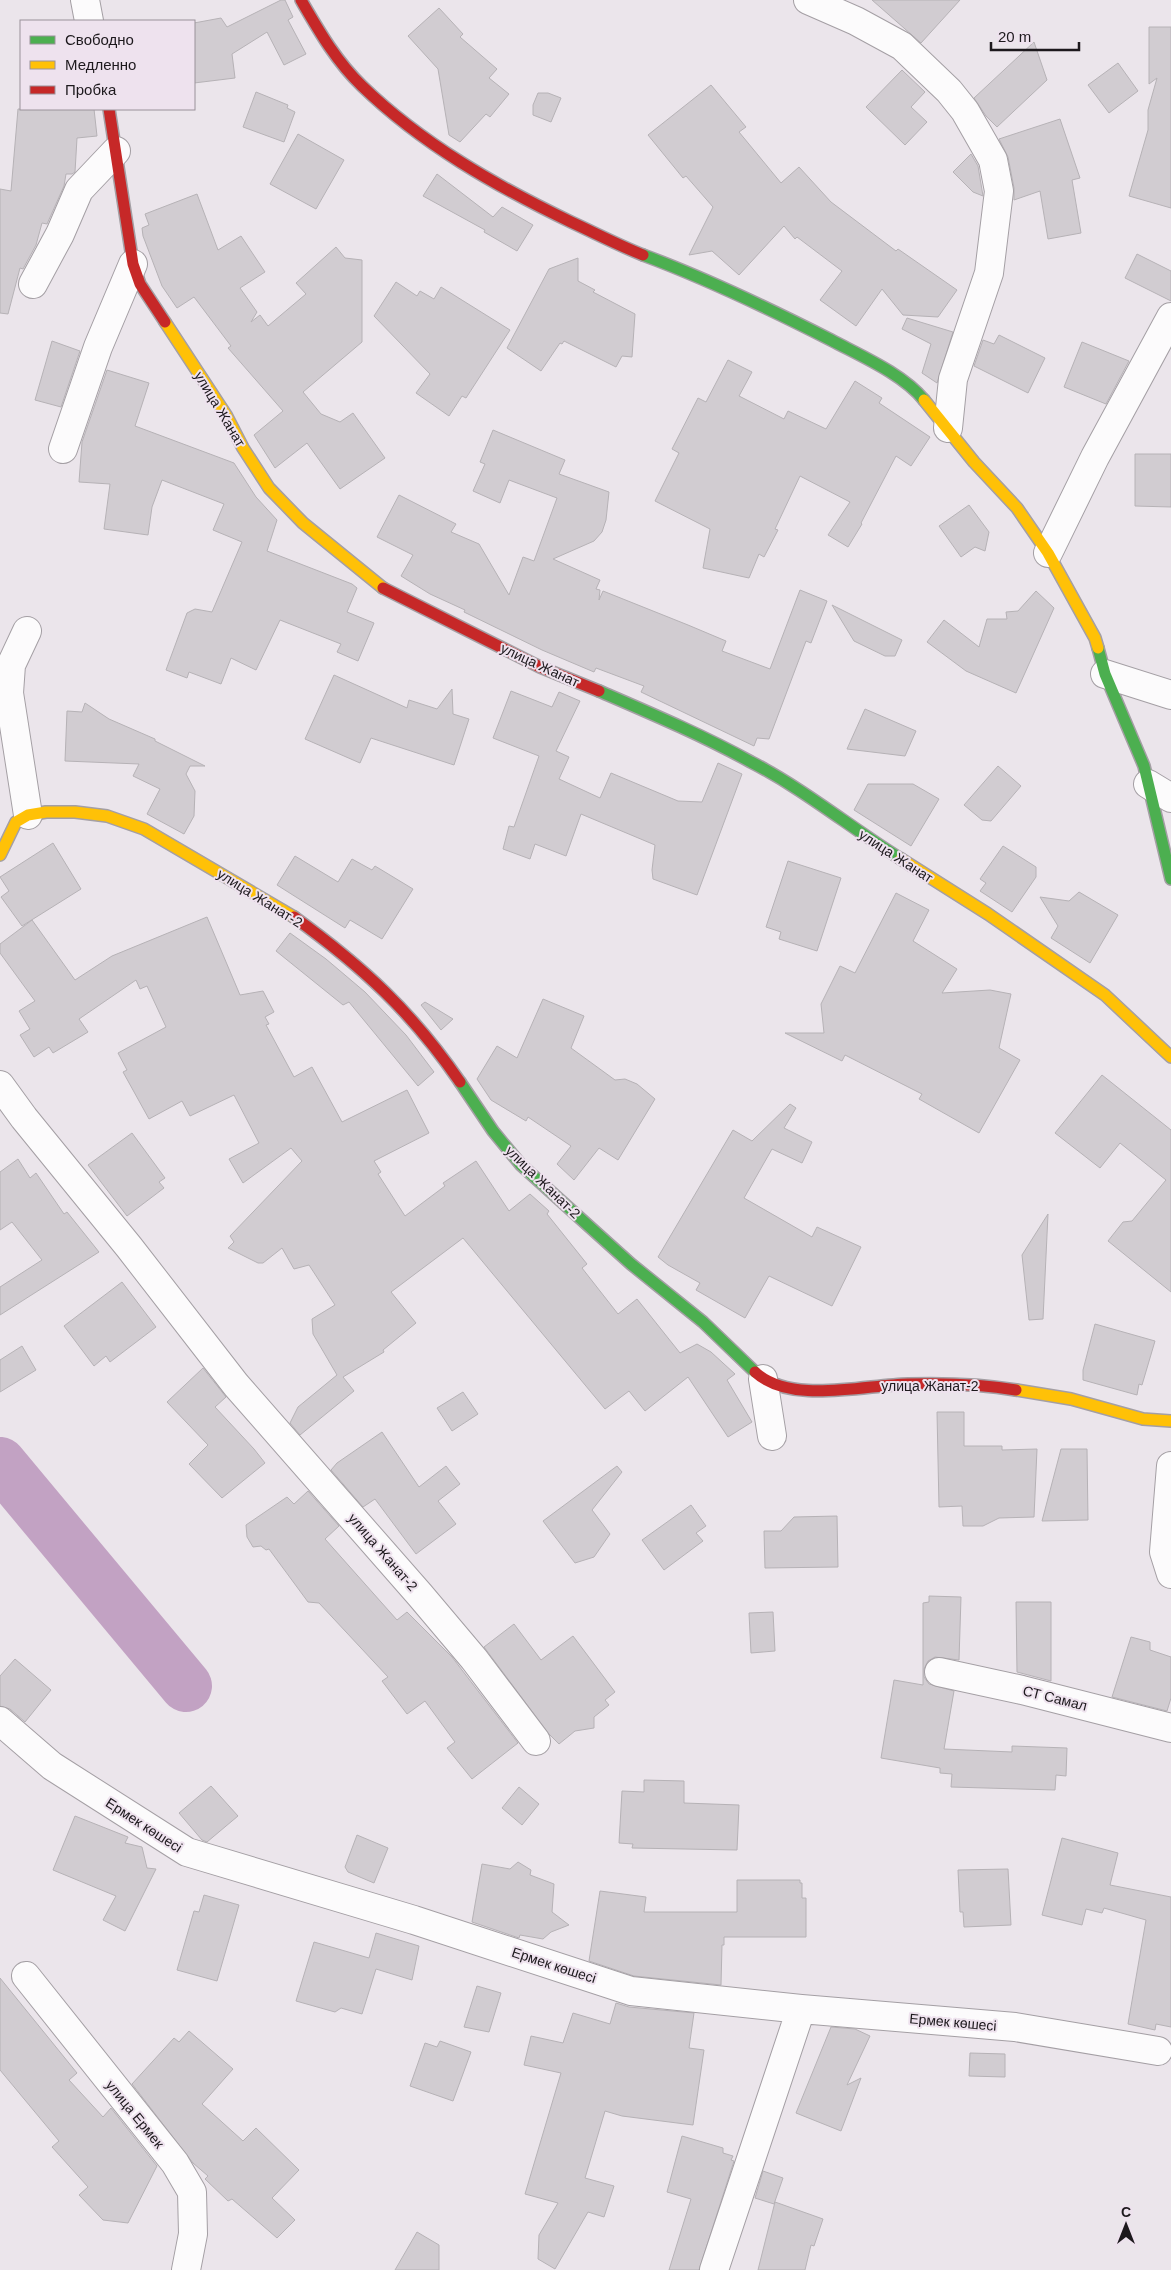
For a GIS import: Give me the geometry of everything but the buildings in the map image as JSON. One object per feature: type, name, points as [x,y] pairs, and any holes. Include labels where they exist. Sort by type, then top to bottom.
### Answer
[{"type":"street","points":[[85,0],[90,20]]},
{"type":"street","points":[[301,0],[327,45],[361,85],[389,110],[464,165],[546,210],[625,248],[686,271],[761,304],[864,357],[915,389],[974,462],[1017,508],[1048,553],[1095,638],[1105,674],[1144,766],[1160,791],[1171,879]]},
{"type":"street","points":[[808,0],[856,21],[902,46],[949,91],[965,111],[992,160],[999,192],[989,273],[953,378],[948,428]]},
{"type":"street","name":"улица Жанат","points":[[109,110],[127,234],[133,264],[140,284],[226,415],[243,448],[270,488],[303,523],[379,586],[540,667],[651,713],[752,762],[810,798],[870,840],[988,914],[1105,995],[1171,1057]]},
{"type":"street","points":[[33,284],[60,234],[79,190],[116,151]]},
{"type":"street","points":[[62,449],[98,347],[133,264]]},
{"type":"street","points":[[1048,553],[1096,457],[1171,317]]},
{"type":"street","points":[[0,855],[16,822],[28,815],[9,693],[11,665],[27,630]]},
{"type":"street","points":[[1105,674],[1171,696]]},
{"type":"street","name":"улица Жанат-2","points":[[28,815],[46,812],[83,813],[107,816],[144,829],[290,914],[336,948],[376,981],[418,1025],[449,1066],[493,1131],[522,1165],[631,1264],[703,1322],[763,1379],[802,1391],[836,1391],[908,1384],[998,1386],[1071,1399],[1143,1419],[1171,1421]]},
{"type":"street","name":"улица Жанат-2","points":[[0,1085],[236,1385],[474,1658],[536,1741]]},
{"type":"street","points":[[763,1379],[772,1436]]},
{"type":"street","points":[[1171,1466],[1164,1552],[1171,1574]]},
{"type":"street","name":"СТ Самал","points":[[939,1672],[1022,1690],[1171,1728]]},
{"type":"street","name":"Ермек көшесі","points":[[0,1721],[52,1766],[187,1852],[414,1920],[631,1991],[801,2009],[1015,2027],[1158,2051]]},
{"type":"street","name":"улица Ермек","points":[[26,1976],[175,2162],[192,2192],[193,2234],[186,2270]]},
{"type":"street","points":[[714,2270],[801,2009]]},
{"type":"waterway","points":[[0,1463],[186,1686]]},
{"type":"traffic: fast","points":[[643,255],[738,295],[855,352],[905,382],[924,400]]},
{"type":"traffic: fast","points":[[1098,648],[1105,674],[1144,766],[1171,879]]},
{"type":"traffic: fast","points":[[599,691],[695,733],[771,773],[809,796],[901,859]]},
{"type":"traffic: fast","points":[[460,1082],[493,1131],[521,1165],[631,1264],[703,1322],[755,1372]]},
{"type":"traffic: slow","points":[[165,322],[226,415],[243,448],[269,488],[303,523],[383,588]]},
{"type":"traffic: slow","points":[[924,400],[974,462],[1017,508],[1048,553],[1095,638],[1098,648]]},
{"type":"traffic: slow","points":[[0,855],[16,822],[28,815],[46,812],[75,812],[107,816],[144,829],[294,917]]},
{"type":"traffic: slow","points":[[901,859],[988,914],[1105,995],[1171,1057]]},
{"type":"traffic: slow","points":[[1016,1390],[1071,1399],[1143,1419],[1171,1421]]},
{"type":"traffic: jam","points":[[301,0],[321,34],[344,66],[362,86],[409,127],[461,162],[515,194],[643,255]]},
{"type":"traffic: jam","points":[[109,110],[133,264],[140,284],[165,322]]},
{"type":"traffic: jam","points":[[383,588],[540,667],[599,691]]},
{"type":"traffic: jam","points":[[294,917],[342,954],[385,992],[424,1034],[460,1082]]},
{"type":"traffic: jam","points":[[755,1372],[770,1382],[788,1388],[808,1391],[908,1384],[976,1385],[1016,1390]]}]
